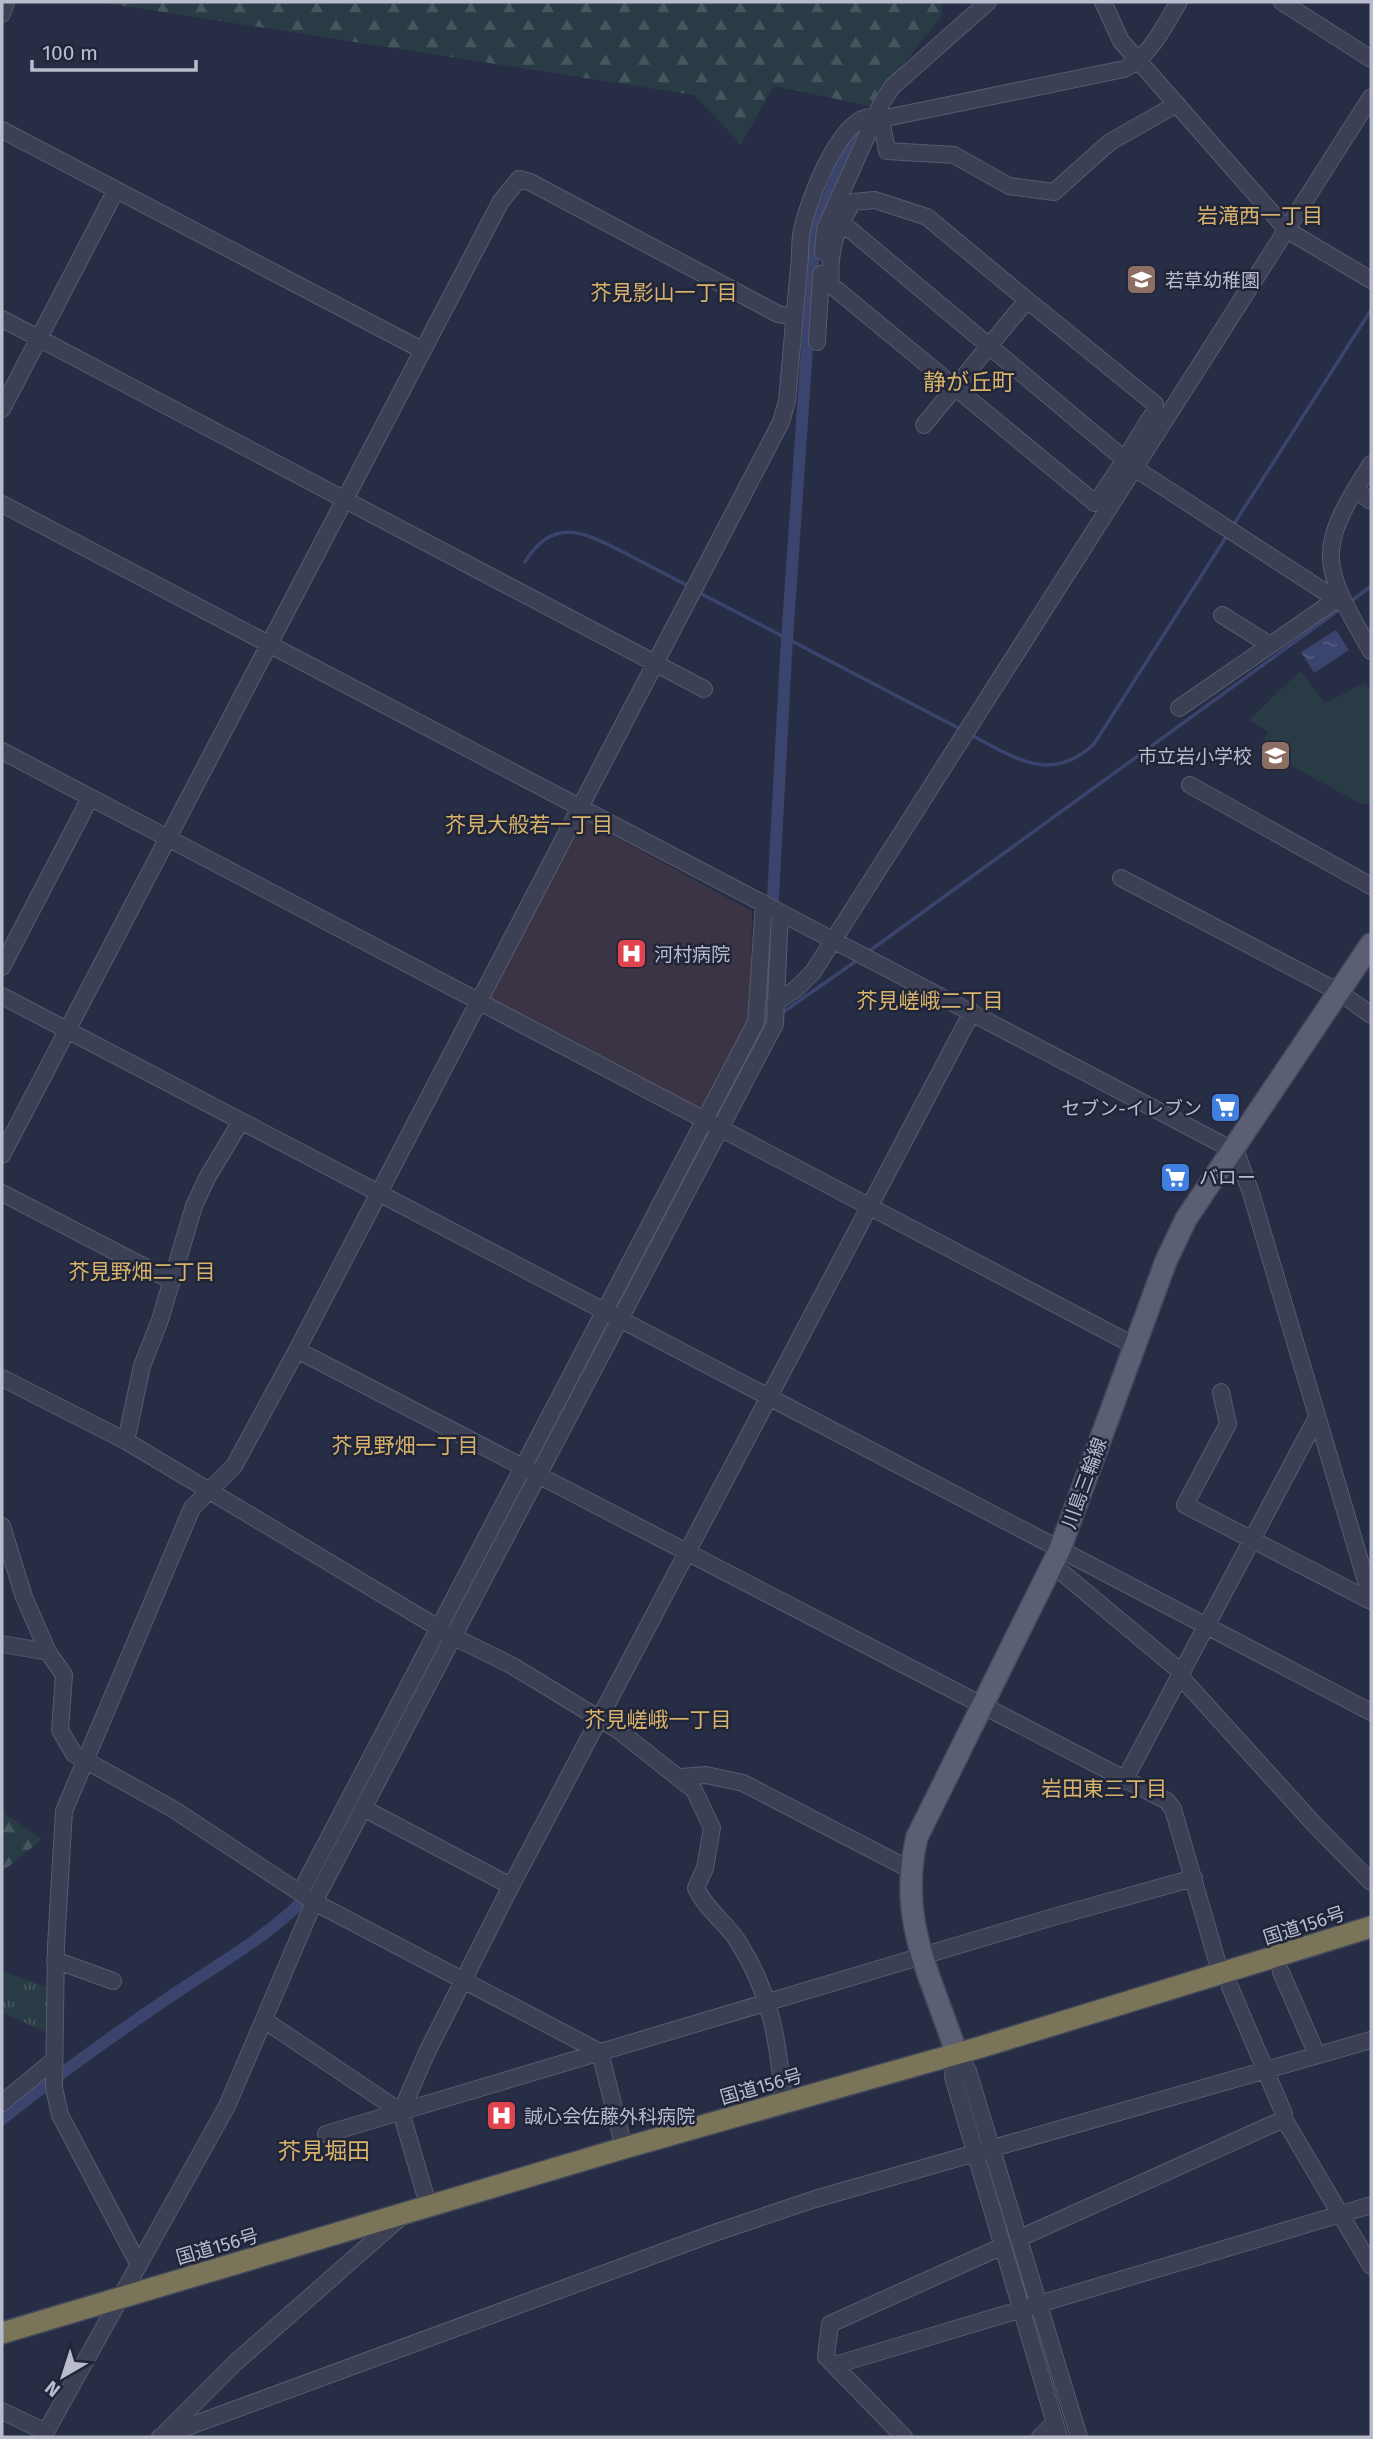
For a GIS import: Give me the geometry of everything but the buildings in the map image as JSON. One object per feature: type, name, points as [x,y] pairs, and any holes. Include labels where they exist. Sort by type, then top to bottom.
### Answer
[{"type":"highway","name":"国道156号","points":[[2,2333],[956,2052],[1225,1981],[1371,1927]]},
{"type":"main road","name":"川島三輪線","points":[[956,2052],[912,1921],[909,1869],[917,1837],[1056,1556],[1166,1261],[1186,1219],[1371,944]]},
{"type":"street","points":[[2,14],[6,2]]},
{"type":"street","points":[[825,285],[825,229],[894,86],[989,2]]},
{"type":"street","points":[[1103,2],[1121,41],[1287,230],[1371,280]]},
{"type":"street","points":[[139,2265],[60,2115],[54,2088],[55,1960],[64,1811],[192,1507],[234,1466],[297,1350],[781,422],[787,401],[801,232],[810,203],[844,133],[857,120],[1124,69],[1139,61],[1180,2]]},
{"type":"street","points":[[1282,2],[1371,59]]},
{"type":"street","points":[[825,285],[1095,503],[1130,463],[1287,230],[1371,97]]},
{"type":"street","points":[[878,118],[887,151],[954,155],[1009,186],[1054,192],[1110,142],[1177,104]]},
{"type":"street","points":[[2,130],[422,350]]},
{"type":"street","points":[[2,1155],[422,350],[501,201],[519,179],[778,314],[794,317]]},
{"type":"street","points":[[2,409],[116,190]]},
{"type":"street","points":[[775,1003],[796,989],[813,971],[1062,582],[1130,463],[1155,411],[1155,404],[927,217],[875,201],[853,202],[835,234],[817,342]]},
{"type":"street","points":[[841,222],[1130,463],[1341,602]]},
{"type":"street","points":[[923,425],[1027,300]]},
{"type":"street","points":[[2,319],[704,690]]},
{"type":"street","points":[[1371,464],[1344,507],[1329,547],[1329,562],[1341,602],[1371,651]]},
{"type":"street","points":[[1355,489],[1371,501]]},
{"type":"street","points":[[2,504],[1231,1149],[1238,1157],[1251,1194],[1371,1600]]},
{"type":"street","points":[[1179,708],[1270,645],[1341,602]]},
{"type":"street","points":[[1222,615],[1270,645]]},
{"type":"street","points":[[2,751],[706,1118],[1135,1346]]},
{"type":"street","points":[[1190,785],[1371,886]]},
{"type":"street","points":[[2,967],[90,797]]},
{"type":"street","points":[[1121,878],[1339,992],[1371,1015]]},
{"type":"street","points":[[307,1897],[376,1785],[523,1466],[756,1022],[764,903]]},
{"type":"street","points":[[2,2410],[44,2435],[227,2106],[264,2020],[307,1897],[359,1777],[540,1474],[775,1024],[780,912]]},
{"type":"street","points":[[2,996],[769,1398],[1056,1556],[1205,1626],[1371,1712]]},
{"type":"street","points":[[429,2208],[401,2112],[415,2076],[600,1717],[972,1012]]},
{"type":"street","points":[[126,1441],[142,1366],[172,1282],[194,1206],[206,1178],[240,1123]]},
{"type":"street","points":[[2,1193],[172,1282]]},
{"type":"street","points":[[297,1350],[1167,1801],[1173,1809],[1225,1981],[1284,2113]]},
{"type":"street","points":[[2,1378],[126,1441],[446,1632],[511,1665],[600,1717],[681,1777],[694,1790],[712,1828],[705,1868],[696,1888],[702,1902],[738,1941],[768,2002],[778,2035],[784,2103]]},
{"type":"street","points":[[1221,1392],[1228,1424],[1185,1506],[1371,1600]]},
{"type":"street","points":[[1124,1781],[1316,1419]]},
{"type":"street","points":[[2,1526],[24,1597],[48,1652],[64,1675],[60,1730],[74,1754],[173,1809],[307,1897],[600,2052],[624,2148]]},
{"type":"street","points":[[1056,1556],[1180,1673],[1314,1824],[1371,1882]]},
{"type":"street","points":[[2,1644],[48,1652]]},
{"type":"street","points":[[681,1777],[706,1776],[743,1783],[909,1869]]},
{"type":"street","points":[[359,1777],[376,1785]]},
{"type":"street","points":[[363,1808],[512,1886]]},
{"type":"street","points":[[326,2134],[1052,1917],[1194,1878]]},
{"type":"street","points":[[55,1960],[113,1981]]},
{"type":"street","points":[[1281,1972],[1317,2055]]},
{"type":"street","points":[[264,2020],[401,2112]]},
{"type":"street","points":[[161,2437],[717,2232],[815,2199],[1371,2040]]},
{"type":"street","points":[[956,2052],[968,2071],[1003,2246],[1057,2430],[1040,2437]]},
{"type":"street","points":[[2,2103],[53,2060]]},
{"type":"street","points":[[1020,2238],[1284,2119],[1371,2266]]},
{"type":"street","points":[[983,2151],[1020,2238],[1079,2437]]},
{"type":"street","points":[[835,2365],[1371,2205]]},
{"type":"street","points":[[161,2437],[235,2363],[402,2216]]},
{"type":"street","points":[[904,2437],[826,2357],[831,2324],[1003,2246]]},
{"type":"shaded area","name":"河村病院","points":[[584,820],[752,911],[750,1022],[702,1111],[491,1003],[488,997],[580,821]]},
{"type":"green space","points":[[99,2],[942,2],[941,17],[870,106],[774,86],[741,144],[694,95]]},
{"type":"green space","points":[[1300,671],[1325,703],[1364,683],[1371,690],[1371,803],[1361,804],[1259,748],[1268,732],[1249,720]]},
{"type":"green space","points":[[2,1805],[5,1814],[42,1839],[2,1872]]},
{"type":"green space","points":[[2,1971],[50,1988],[45,2032],[2,2012]]},
{"type":"water","points":[[1336,630],[1349,650],[1314,673],[1301,652]]},
{"type":"waterway","points":[[772,917],[786,655],[815,232],[856,128]]},
{"type":"waterway","points":[[1232,527],[1371,310]]},
{"type":"waterway","points":[[525,562],[536,547],[548,538],[572,532],[599,540],[690,587]]},
{"type":"waterway","points":[[969,734],[1017,758],[1047,765],[1062,763],[1078,756],[1094,744],[1228,534]]},
{"type":"waterway","points":[[1349,603],[1371,586]]},
{"type":"waterway","points":[[696,591],[962,730]]},
{"type":"waterway","points":[[868,952],[1340,609]]},
{"type":"waterway","points":[[660,1227],[765,1022],[771,945]]},
{"type":"waterway","points":[[779,1015],[859,959]]},
{"type":"waterway","points":[[2,2119],[112,2037],[249,1945],[282,1920],[312,1891]]},
{"type":"place","name":"若草幼稚園","points":[[1142,280]]},
{"type":"place","name":"市立岩小学校","points":[[1275,756]]},
{"type":"place","name":"河村病院","points":[[631,954]]},
{"type":"place","name":"セブン-イレブン","points":[[1225,1108]]},
{"type":"place","name":"バロー","points":[[1176,1177]]},
{"type":"place","name":"誠心会佐藤外科病院","points":[[501,2116]]},
{"type":"district","name":"岩滝西一丁目","points":[[1260,216]]},
{"type":"district","name":"芥見影山一丁目","points":[[664,293]]},
{"type":"district","name":"静が丘町","points":[[969,382]]},
{"type":"district","name":"芥見大般若一丁目","points":[[529,825]]},
{"type":"district","name":"芥見嵯峨二丁目","points":[[930,1001]]},
{"type":"district","name":"芥見野畑二丁目","points":[[142,1272]]},
{"type":"district","name":"芥見野畑一丁目","points":[[405,1446]]},
{"type":"district","name":"芥見嵯峨一丁目","points":[[658,1720]]},
{"type":"district","name":"岩田東三丁目","points":[[1104,1789]]},
{"type":"district","name":"芥見堀田","points":[[324,2151]]}]
